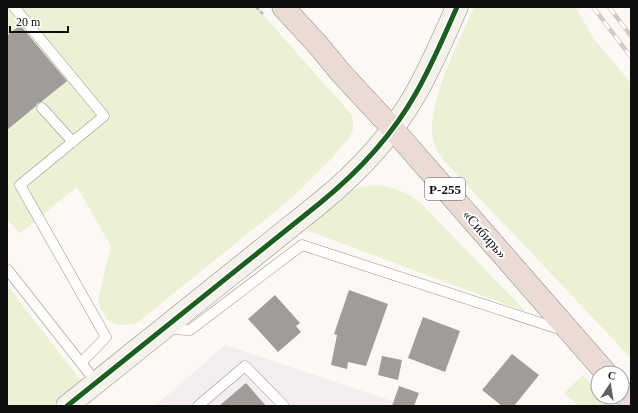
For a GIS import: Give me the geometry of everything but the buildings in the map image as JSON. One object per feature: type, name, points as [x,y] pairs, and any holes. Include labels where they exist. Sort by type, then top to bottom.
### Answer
[{"type":"highway","name":"«Сибирь»","points":[[283,7],[392,128],[599,365]]},
{"type":"street","points":[[72,404],[96,382],[342,184],[372,154],[416,94],[457,7]]},
{"type":"lane","points":[[14,7],[104,116],[20,186],[106,337],[81,363]]},
{"type":"lane","points":[[42,108],[73,142]]},
{"type":"lane","points":[[163,328],[190,330],[302,245],[572,333]]},
{"type":"lane","points":[[7,270],[96,382]]},
{"type":"lane","points":[[198,406],[245,366],[284,406]]},
{"type":"shaded area","points":[[225,345],[407,406],[155,406]]},
{"type":"green space","points":[[7,7],[256,7],[352,115],[353,130],[348,139],[332,158],[294,196],[136,324],[115,324],[106,318],[100,307],[98,299],[111,246],[77,187],[20,233],[7,219]]},
{"type":"green space","points":[[474,7],[575,7],[594,39],[631,83],[631,358],[447,164],[435,146],[432,132],[433,115],[437,96],[444,76]]},
{"type":"green space","points":[[374,185],[398,190],[420,202],[526,312],[306,230],[347,193],[361,187]]},
{"type":"green space","points":[[7,285],[82,382],[51,406],[7,406]]},
{"type":"green space","points":[[583,375],[590,383],[590,405],[611,406],[579,406],[564,393]]},
{"type":"railway","points":[[593,7],[631,57]]},
{"type":"railway","points":[[609,7],[631,36]]},
{"type":"cycle path","points":[[67,406],[320,203],[361,166],[385,139],[407,109],[438,50],[457,7]]}]
